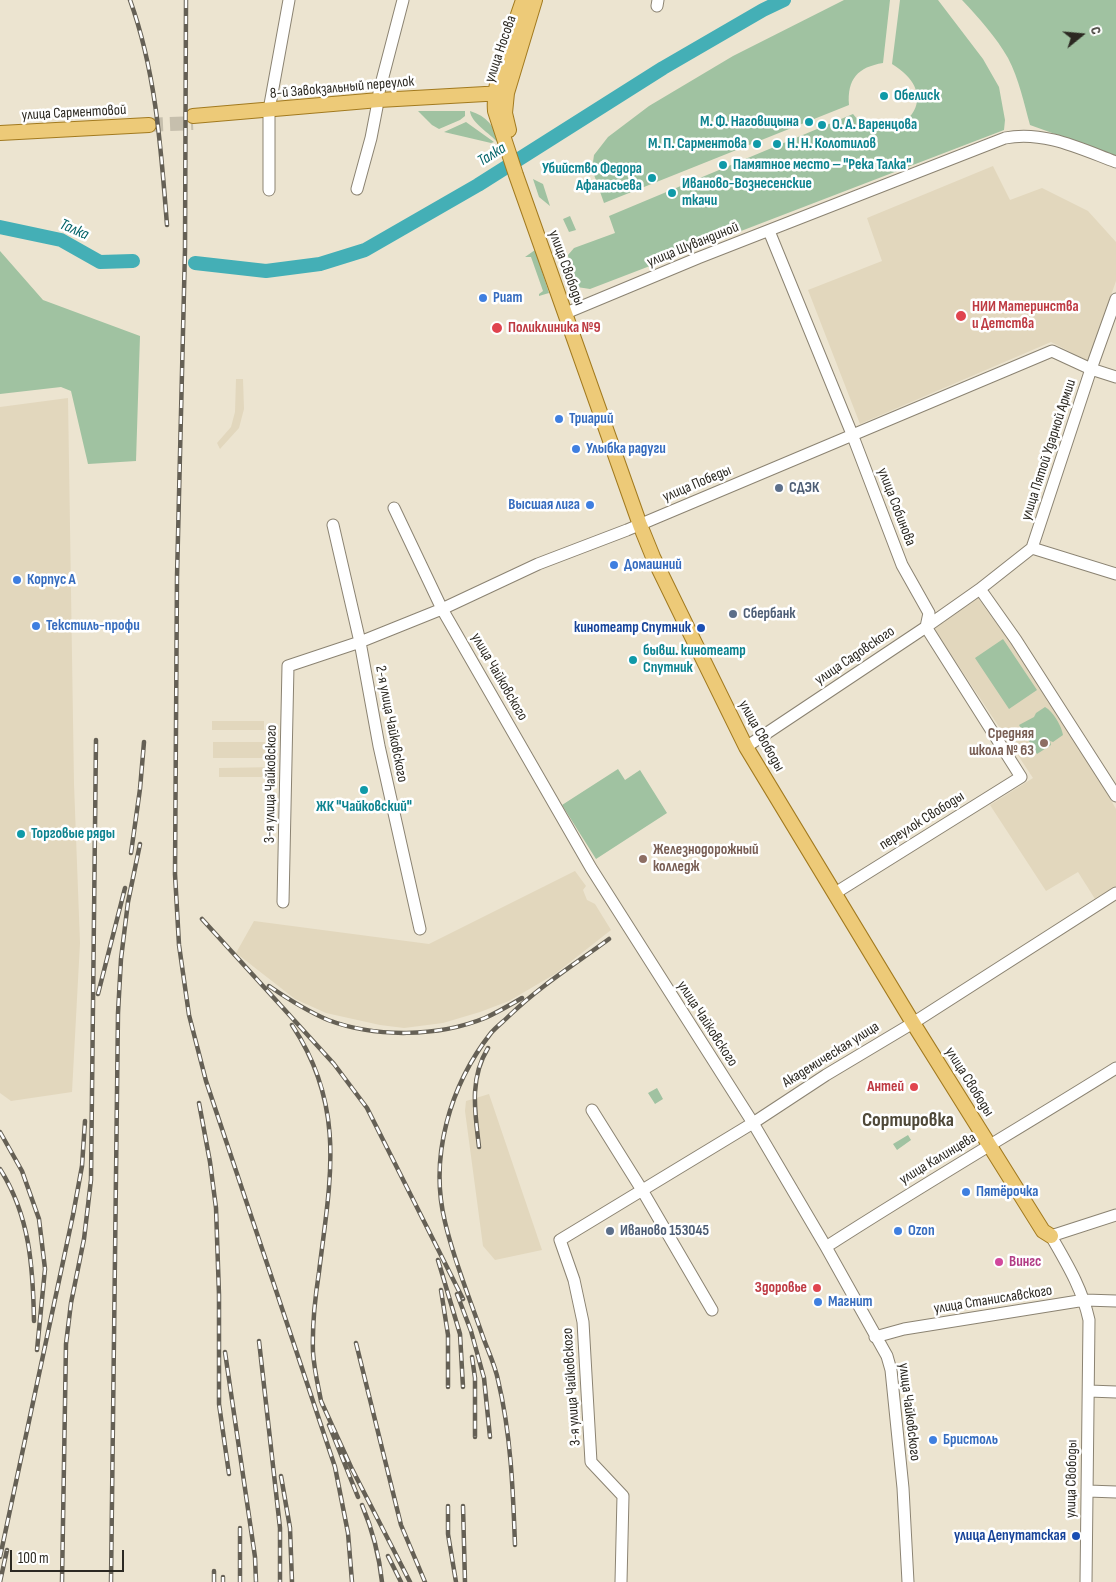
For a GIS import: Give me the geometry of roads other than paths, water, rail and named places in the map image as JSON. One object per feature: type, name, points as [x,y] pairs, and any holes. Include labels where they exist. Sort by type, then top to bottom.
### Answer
[{"type":"main road","name":"улица Носова","points":[[500,97],[523,0]]},
{"type":"main road","name":"улица Носова","points":[[500,97],[535,0]]},
{"type":"main road","name":"8-й Завокзальный переулок","points":[[193,120],[378,104],[500,97]]},
{"type":"main road","name":"улица Свободы","points":[[500,97],[495,111],[510,146],[657,565],[748,746],[992,1145],[1051,1236]]},
{"type":"main road","name":"улица Сарментовой","points":[[0,133],[149,122]]},
{"type":"main road","name":"улица Сарментовой","points":[[0,126],[92,125]]},
{"type":"main road","name":"улица Свободы","points":[[748,746],[840,890],[916,1021]]},
{"type":"street","points":[[269,190],[269,113],[289,0]]},
{"type":"street","points":[[357,189],[371,138],[379,92],[403,0]]},
{"type":"street","name":"улица Шувандиной","points":[[569,312],[698,258],[1005,138],[1035,136],[1070,145],[1116,162]]},
{"type":"street","name":"улица Собинова","points":[[769,231],[852,434],[902,565],[929,614],[926,627],[1021,777]]},
{"type":"street","name":"улица Пятой Ударной Армии","points":[[1032,548],[1116,299]]},
{"type":"street","name":"улица Победы","points":[[288,666],[360,642],[442,609],[538,564],[643,523],[1052,351],[1116,378]]},
{"type":"street","name":"улица Чайковского","points":[[394,508],[442,609],[591,868],[753,1123],[887,1356],[891,1370],[903,1488],[908,1582]]},
{"type":"street","name":"2-я улица Чайковского","points":[[333,525],[360,642],[379,746],[420,929]]},
{"type":"street","points":[[1116,574],[1032,548],[980,589],[1016,640],[1116,796]]},
{"type":"street","name":"улица Садовского","points":[[748,746],[980,589]]},
{"type":"street","name":"3-я улица Чайковского","points":[[284,902],[288,666]]},
{"type":"street","name":"переулок Свободы","points":[[840,890],[1021,777]]},
{"type":"street","name":"Академическая улица","points":[[560,1240],[753,1123],[1116,893]]},
{"type":"street","name":"улица Калинцева","points":[[826,1247],[912,1191],[992,1145],[1116,1068]]},
{"type":"street","points":[[592,1110],[642,1190],[712,1310]]},
{"type":"street","points":[[1051,1236],[1116,1215]]},
{"type":"street","name":"улица Свободы","points":[[1051,1236],[1079,1286],[1085,1300],[1089,1320],[1086,1582]]},
{"type":"street","name":"3-я улица Чайковского","points":[[560,1240],[574,1280],[583,1322],[591,1462],[623,1496],[621,1582]]},
{"type":"street","name":"улица Станиславского","points":[[875,1337],[904,1329],[1085,1300],[1116,1301]]},
{"type":"street","points":[[1089,1391],[1116,1392]]},
{"type":"street","points":[[1088,1491],[1116,1492]]},
{"type":"waterway","name":"Талка","points":[[195,263],[266,271],[320,264],[365,250],[478,185],[663,68],[763,10],[784,0]]},
{"type":"waterway","name":"Талка","points":[[0,227],[61,240],[100,262],[133,261]]},
{"type":"tunnel","points":[[149,125],[193,123]]},
{"type":"railway","points":[[130,0],[139,27],[152,83],[160,139],[167,225]]},
{"type":"railway","points":[[186,0],[185,250],[177,577],[175,874],[179,945],[189,1015],[206,1081],[335,1467],[348,1533],[352,1582]]},
{"type":"railway","points":[[62,1582],[66,1344],[71,1303],[84,1239],[91,1180],[96,740]]},
{"type":"railway","points":[[131,853],[144,742]]},
{"type":"railway","points":[[111,1582],[118,1013],[121,959],[128,902],[140,844]]},
{"type":"railway","points":[[98,994],[125,888]]},
{"type":"railway","points":[[202,919],[334,1064],[367,1108],[463,1299]]},
{"type":"railway","points":[[515,1545],[511,1462],[506,1421],[495,1369],[458,1266],[445,1222],[441,1197],[442,1147],[454,1099],[464,1075],[491,1033],[533,994],[609,939]]},
{"type":"railway","points":[[269,986],[328,1020],[366,1030],[407,1033],[427,1032],[467,1024],[490,1016],[522,998]]},
{"type":"railway","points":[[292,1025],[309,1056],[321,1086],[328,1116],[330,1176],[313,1332],[316,1377],[321,1401]]},
{"type":"railway","points":[[479,1147],[475,1108],[476,1084],[478,1072],[488,1048]]},
{"type":"railway","points":[[199,1103],[216,1208],[219,1295],[219,1404],[229,1474]]},
{"type":"railway","points":[[0,1557],[73,1215],[82,1166],[85,1121]]},
{"type":"railway","points":[[0,1132],[22,1171],[39,1219],[45,1269],[37,1350]]},
{"type":"railway","points":[[0,1169],[18,1205],[24,1224],[31,1262],[34,1321]]},
{"type":"railway","points":[[438,1260],[460,1334],[463,1387]]},
{"type":"railway","points":[[441,1290],[448,1335],[448,1387]]},
{"type":"railway","points":[[457,1294],[471,1331],[484,1378],[490,1437]]},
{"type":"railway","points":[[259,1341],[280,1528],[280,1582]]},
{"type":"railway","points":[[356,1343],[401,1525],[425,1582]]},
{"type":"railway","points":[[225,1352],[255,1557],[256,1582]]},
{"type":"railway","points":[[472,1357],[475,1378],[475,1437]]},
{"type":"railway","points":[[323,1406],[321,1401],[351,1467],[410,1582]]},
{"type":"railway","points":[[329,1425],[358,1497]]},
{"type":"railway","points":[[281,1476],[290,1528],[292,1582]]},
{"type":"railway","points":[[362,1505],[375,1543],[382,1582]]},
{"type":"railway","points":[[448,1506],[448,1534],[456,1582]]},
{"type":"railway","points":[[463,1506],[465,1582]]},
{"type":"railway","points":[[240,1528],[240,1582]]},
{"type":"railway","points":[[0,1582],[7,1550]]},
{"type":"railway","points":[[388,1556],[401,1582]]},
{"type":"railway","points":[[214,1571],[214,1582]]},
{"type":"railway","points":[[223,1577],[223,1582]]},
{"type":"place","name":"Обелиск","points":[[884,96]]},
{"type":"place","name":"М. Ф. Наговицына","points":[[809,122]]},
{"type":"place","name":"О. А. Варенцова","points":[[822,125]]},
{"type":"place","name":"М. П. Сарментова","points":[[757,144]]},
{"type":"place","name":"Н. Н. Колотилов","points":[[777,144]]},
{"type":"place","name":"Памятное место – \"Река Талка\"","points":[[723,165]]},
{"type":"place","name":"Убийство Федора Афанасьева","points":[[652,178]]},
{"type":"place","name":"Иваново-Вознесенские ткачи","points":[[672,193]]},
{"type":"place","name":"Риат","points":[[483,298]]},
{"type":"place","name":"НИИ Материнства и Детства","points":[[961,316]]},
{"type":"place","name":"Поликлиника №9","points":[[497,328]]},
{"type":"place","name":"Триарий","points":[[559,419]]},
{"type":"place","name":"Улыбка радуги","points":[[576,449]]},
{"type":"place","name":"СДЭК","points":[[779,488]]},
{"type":"place","name":"Высшая лига","points":[[590,505]]},
{"type":"place","name":"Домашний","points":[[614,565]]},
{"type":"place","name":"Корпус А","points":[[17,580]]},
{"type":"place","name":"Сбербанк","points":[[733,614]]},
{"type":"place","name":"Текстиль-профи","points":[[36,626]]},
{"type":"place","name":"кинотеатр Спутник","points":[[701,628]]},
{"type":"place","name":"бывш. кинотеатр Спутник","points":[[633,660]]},
{"type":"place","name":"Средняя школа № 63","points":[[1044,743]]},
{"type":"place","name":"ЖК \"Чайковский\"","points":[[364,790]]},
{"type":"place","name":"Торговые ряды","points":[[21,834]]},
{"type":"place","name":"Железнодорожный колледж","points":[[643,859]]},
{"type":"place","name":"Антей","points":[[914,1087]]},
{"type":"place","name":"Пятёрочка","points":[[966,1192]]},
{"type":"place","name":"Иваново 153045","points":[[610,1231]]},
{"type":"place","name":"Ozon","points":[[898,1231]]},
{"type":"place","name":"Вингс","points":[[999,1262]]},
{"type":"place","name":"Здоровье","points":[[817,1288]]},
{"type":"place","name":"Магнит","points":[[818,1302]]},
{"type":"place","name":"Бристоль","points":[[933,1440]]},
{"type":"place","name":"улица Депутатская","points":[[1076,1536]]},
{"type":"district","name":"Сортировка","points":[[908,1121]]}]
